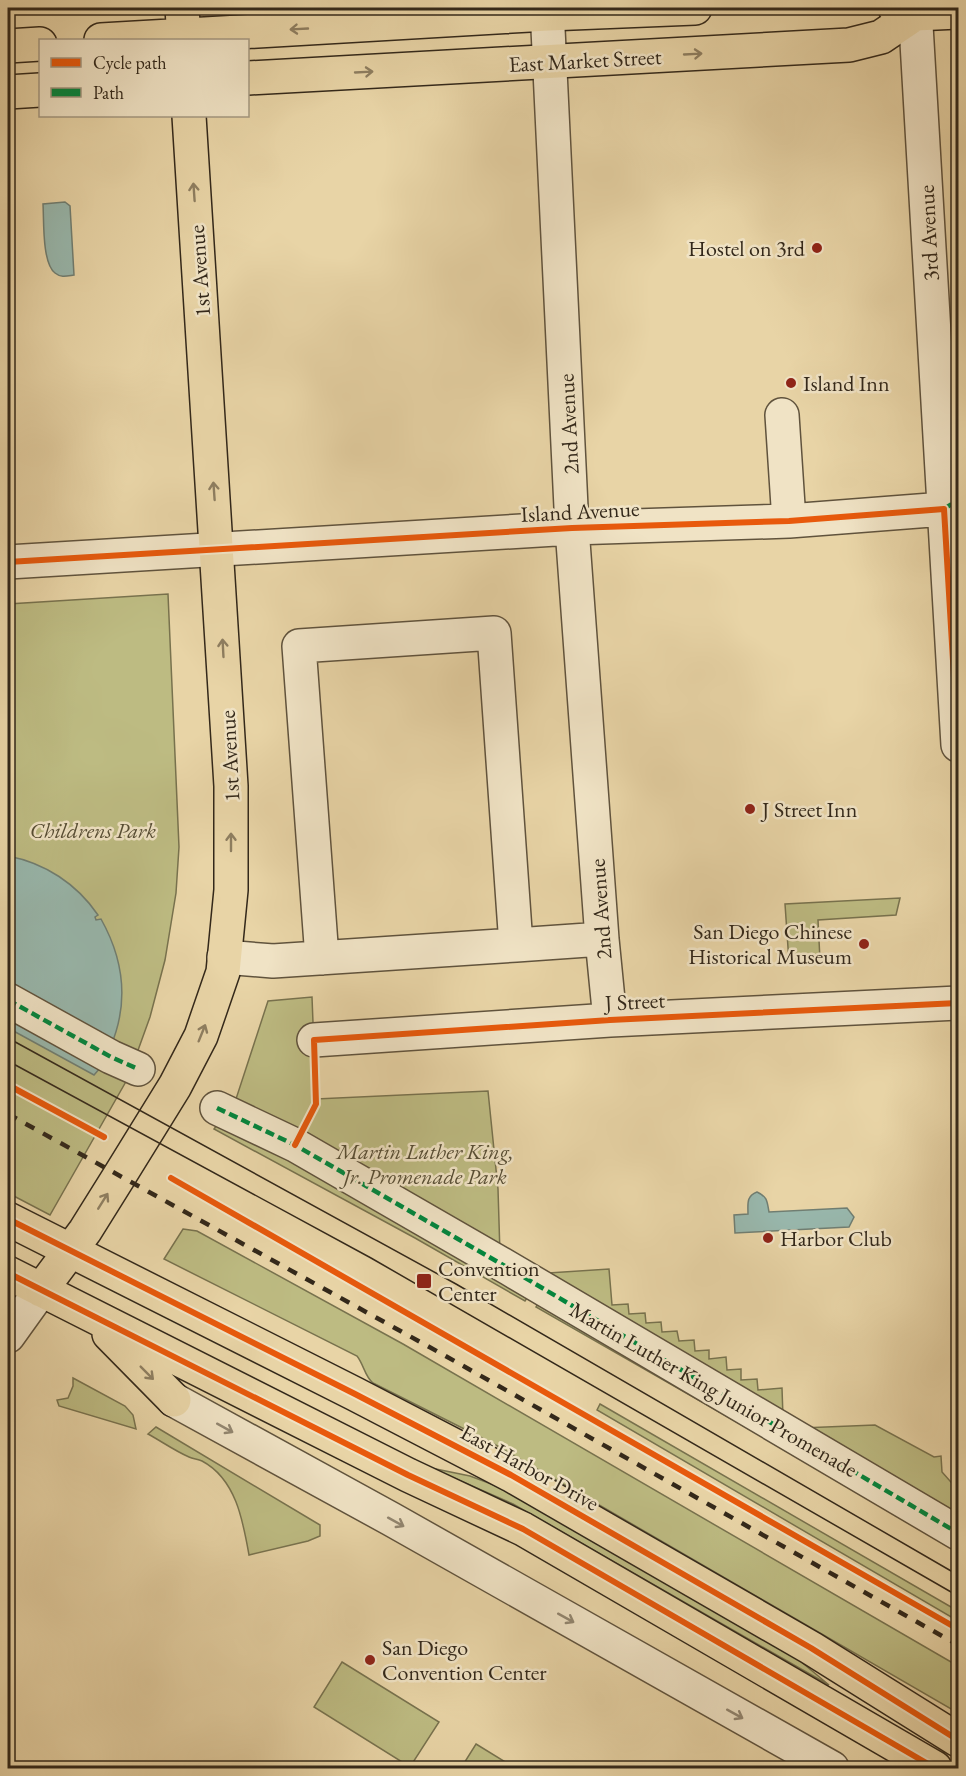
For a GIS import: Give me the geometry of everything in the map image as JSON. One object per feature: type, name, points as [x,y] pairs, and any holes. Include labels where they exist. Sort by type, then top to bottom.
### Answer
[{"type":"main road","name":"East Market Street","points":[[108,39],[184,28],[379,24],[413,15],[695,8]]},
{"type":"main road","name":"East Market Street","points":[[249,78],[849,45],[881,37],[908,10]]},
{"type":"main road","points":[[908,10],[958,12]]},
{"type":"main road","points":[[305,75],[311,61],[319,54],[370,41],[376,36],[379,24]]},
{"type":"main road","points":[[8,46],[39,44]]},
{"type":"main road","points":[[8,92],[39,90]]},
{"type":"main road","name":"1st Avenue","points":[[41,1290],[71,1250],[175,1086],[201,1036],[223,972],[231,890],[231,786],[218,549],[189,117]]},
{"type":"main road","name":"East Harbor Drive","points":[[8,1219],[511,1475],[811,1648],[958,1740]]},
{"type":"main road","points":[[8,1273],[408,1475],[523,1529],[935,1768]]},
{"type":"main road","points":[[83,1312],[174,1400]]},
{"type":"street","name":"3rd Avenue","points":[[908,10],[951,505],[958,745]]},
{"type":"street","name":"2nd Avenue","points":[[547,11],[572,528],[609,1020]]},
{"type":"street","points":[[782,416],[789,520]]},
{"type":"street","name":"Island Avenue","points":[[8,562],[572,528],[789,520],[951,505]]},
{"type":"street","points":[[322,958],[299,646],[463,635],[494,633],[516,945]]},
{"type":"street","points":[[224,957],[273,961],[602,939]]},
{"type":"street","points":[[8,1000],[124,1063]]},
{"type":"street","name":"J Street","points":[[314,1040],[609,1020],[958,1003]]},
{"type":"street","name":"Martin Luther King Junior Promenade","points":[[217,1108],[295,1145],[958,1533]]},
{"type":"street","name":"1st Avenue","points":[[8,1336],[41,1290]]},
{"type":"street","points":[[174,1400],[391,1519],[832,1768]]},
{"type":"green space","name":"Childrens Park","points":[[168,594],[179,847],[176,893],[165,960],[150,1017],[128,1078],[50,1215],[8,1193],[8,604]]},
{"type":"green space","points":[[900,898],[896,915],[818,920],[820,960],[789,962],[785,904]]},
{"type":"green space","name":"Martin Luther King, Jr. Promenade Park","points":[[312,997],[316,1099],[488,1091],[498,1189],[500,1254],[533,1274],[609,1269],[612,1305],[628,1304],[629,1314],[645,1313],[646,1323],[661,1322],[662,1332],[677,1331],[679,1341],[694,1340],[695,1351],[709,1350],[709,1359],[726,1357],[727,1370],[741,1369],[741,1380],[757,1379],[758,1390],[782,1388],[783,1417],[801,1428],[875,1425],[934,1457],[941,1456],[942,1472],[958,1490],[958,1549],[536,1307],[546,1290],[536,1284],[525,1301],[415,1238],[214,1129],[236,1099],[268,1001]]},
{"type":"green space","points":[[183,1229],[197,1231],[403,1344],[958,1666],[958,1713],[494,1444],[373,1383],[357,1356],[164,1259]]},
{"type":"green space","points":[[73,1378],[125,1406],[133,1415],[136,1429],[59,1406],[57,1400],[68,1398],[73,1386]]},
{"type":"green space","points":[[600,1404],[958,1611],[958,1621],[597,1410]]},
{"type":"green space","points":[[156,1427],[320,1525],[320,1536],[249,1555],[236,1502],[223,1478],[202,1461],[184,1455],[148,1434]]},
{"type":"green space","points":[[431,1468],[470,1476],[502,1488],[793,1655],[829,1685],[513,1504]]},
{"type":"green space","points":[[342,1662],[439,1722],[410,1767],[314,1707]]},
{"type":"green space","points":[[476,1744],[515,1768],[461,1768]]},
{"type":"water","points":[[65,202],[70,206],[74,275],[60,276],[51,268],[48,260],[44,241],[43,204]]},
{"type":"water","points":[[8,856],[35,864],[59,876],[90,904],[98,915],[95,917],[96,920],[101,919],[115,950],[121,982],[120,1015],[110,1048],[8,991],[8,964],[14,961],[12,957],[8,959]]},
{"type":"water","points":[[8,1008],[101,1067],[94,1075],[8,1028]]},
{"type":"water","points":[[757,1192],[765,1198],[769,1212],[847,1208],[854,1217],[849,1227],[735,1233],[734,1215],[748,1214],[749,1198]]},
{"type":"tram line","points":[[8,1038],[456,1284],[958,1575]]},
{"type":"tram line","points":[[8,1061],[371,1258],[958,1596]]},
{"type":"railway","points":[[8,1114],[442,1354],[958,1645]]},
{"type":"marked path","points":[[944,509],[958,500]]},
{"type":"marked path","points":[[8,1000],[111,1057],[138,1069]]},
{"type":"marked path","points":[[217,1108],[295,1145],[958,1533]]},
{"type":"cycle path","points":[[8,562],[572,528],[789,521],[944,509],[958,745]]},
{"type":"cycle path","points":[[295,1145],[316,1104],[314,1040],[610,1020],[958,1003]]},
{"type":"cycle path","points":[[8,1085],[104,1137]]},
{"type":"cycle path","points":[[171,1178],[958,1629]]},
{"type":"cycle path","points":[[8,1219],[511,1475],[811,1648],[958,1740]]},
{"type":"cycle path","points":[[8,1273],[408,1475],[523,1529],[935,1768]]},
{"type":"place","name":"Hostel on 3rd","points":[[817,248]]},
{"type":"place","name":"Island Inn","points":[[791,383]]},
{"type":"place","name":"J Street Inn","points":[[750,809]]},
{"type":"place","name":"San Diego Chinese Historical Museum","points":[[864,944]]},
{"type":"place","name":"Harbor Club","points":[[768,1238]]},
{"type":"place","name":"Convention Center","points":[[424,1281]]},
{"type":"place","name":"San Diego Convention Center","points":[[370,1660]]}]
